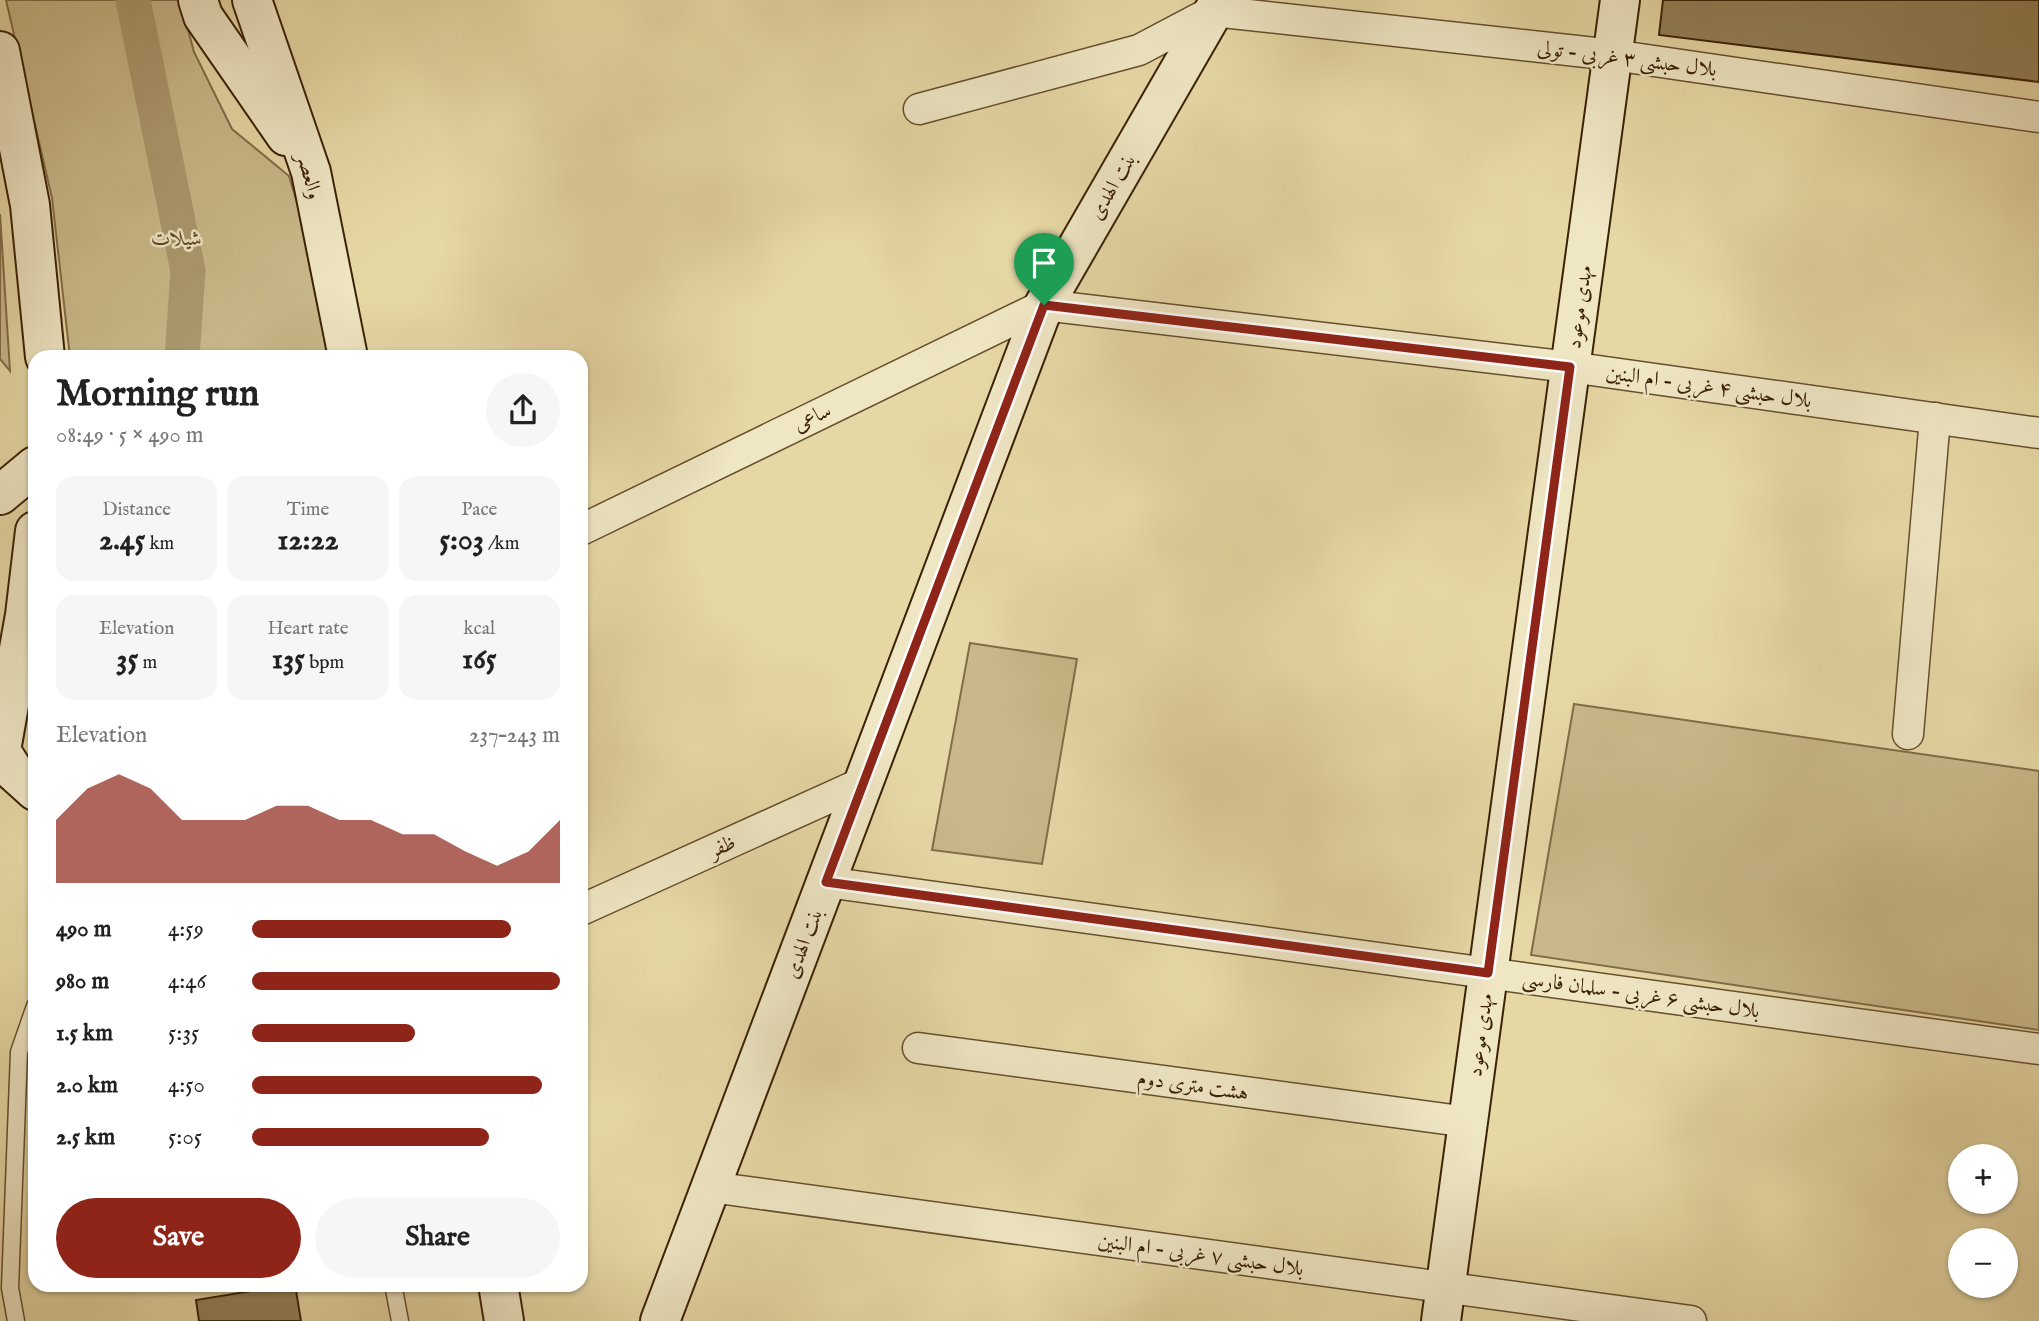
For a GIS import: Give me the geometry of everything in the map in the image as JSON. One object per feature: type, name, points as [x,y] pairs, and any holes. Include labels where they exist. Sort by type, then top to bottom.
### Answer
[{"type":"street","points":[[198,0],[203,16],[227,54],[311,172]]},
{"type":"street","name":"والعصر","points":[[252,0],[311,172],[347,350]]},
{"type":"street","name":"مهدی موعود","points":[[1443,1304],[1620,0]]},
{"type":"street","points":[[919,109],[1139,50],[1217,6]]},
{"type":"street","name":"بلال حبشی ۳ غربی - تولی","points":[[1217,6],[1613,55],[2039,117]]},
{"type":"street","name":"بنت الهدی","points":[[660,1321],[1044,305],[1217,6]]},
{"type":"street","points":[[0,52],[30,205],[44,350]]},
{"type":"street","name":"بلال حبشی ۴ غربی - ام البنین","points":[[1044,305],[1570,367],[2039,433]]},
{"type":"street","name":"ساعی","points":[[588,527],[1044,305]]},
{"type":"street","points":[[1908,734],[1935,418]]},
{"type":"street","points":[[0,495],[28,472]]},
{"type":"street","points":[[28,590],[1,753],[15,773],[28,785]]},
{"type":"street","name":"ظفر","points":[[588,907],[864,782]]},
{"type":"street","name":"بلال حبشی ۶ غربی - سلمان فارسی","points":[[826,882],[2039,1049]]},
{"type":"street","name":"هشت متری دوم","points":[[918,1048],[1468,1122]]},
{"type":"street","name":"بلال حبشی ۷ غربی - ام البنین","points":[[711,1186],[1443,1304],[1691,1321]]},
{"type":"street","points":[[499,1292],[504,1321]]},
{"type":"lane","points":[[16,1321],[10,1288],[19,1052],[28,1026]]},
{"type":"lane","points":[[395,1292],[400,1321]]},
{"type":"green space","name":"شیلات","points":[[6,0],[180,0],[194,52],[232,129],[289,176],[311,249],[331,350],[69,350],[52,198]]},
{"type":"green space","points":[[0,214],[10,371],[0,359]]},
{"type":"green space","points":[[970,643],[1077,659],[1042,864],[932,850]]},
{"type":"green space","points":[[1574,704],[2039,771],[2039,1030],[1531,955]]},
{"type":"building","points":[[1663,0],[2039,0],[2039,82],[1659,35]]},
{"type":"building","points":[[246,1292],[296,1292],[301,1321],[199,1321],[196,1300]]},
{"type":"waterway","points":[[133,0],[188,271],[182,350]]},
{"type":"route","points":[[1044,305],[1570,367],[1488,973],[826,882],[1044,305]]}]
